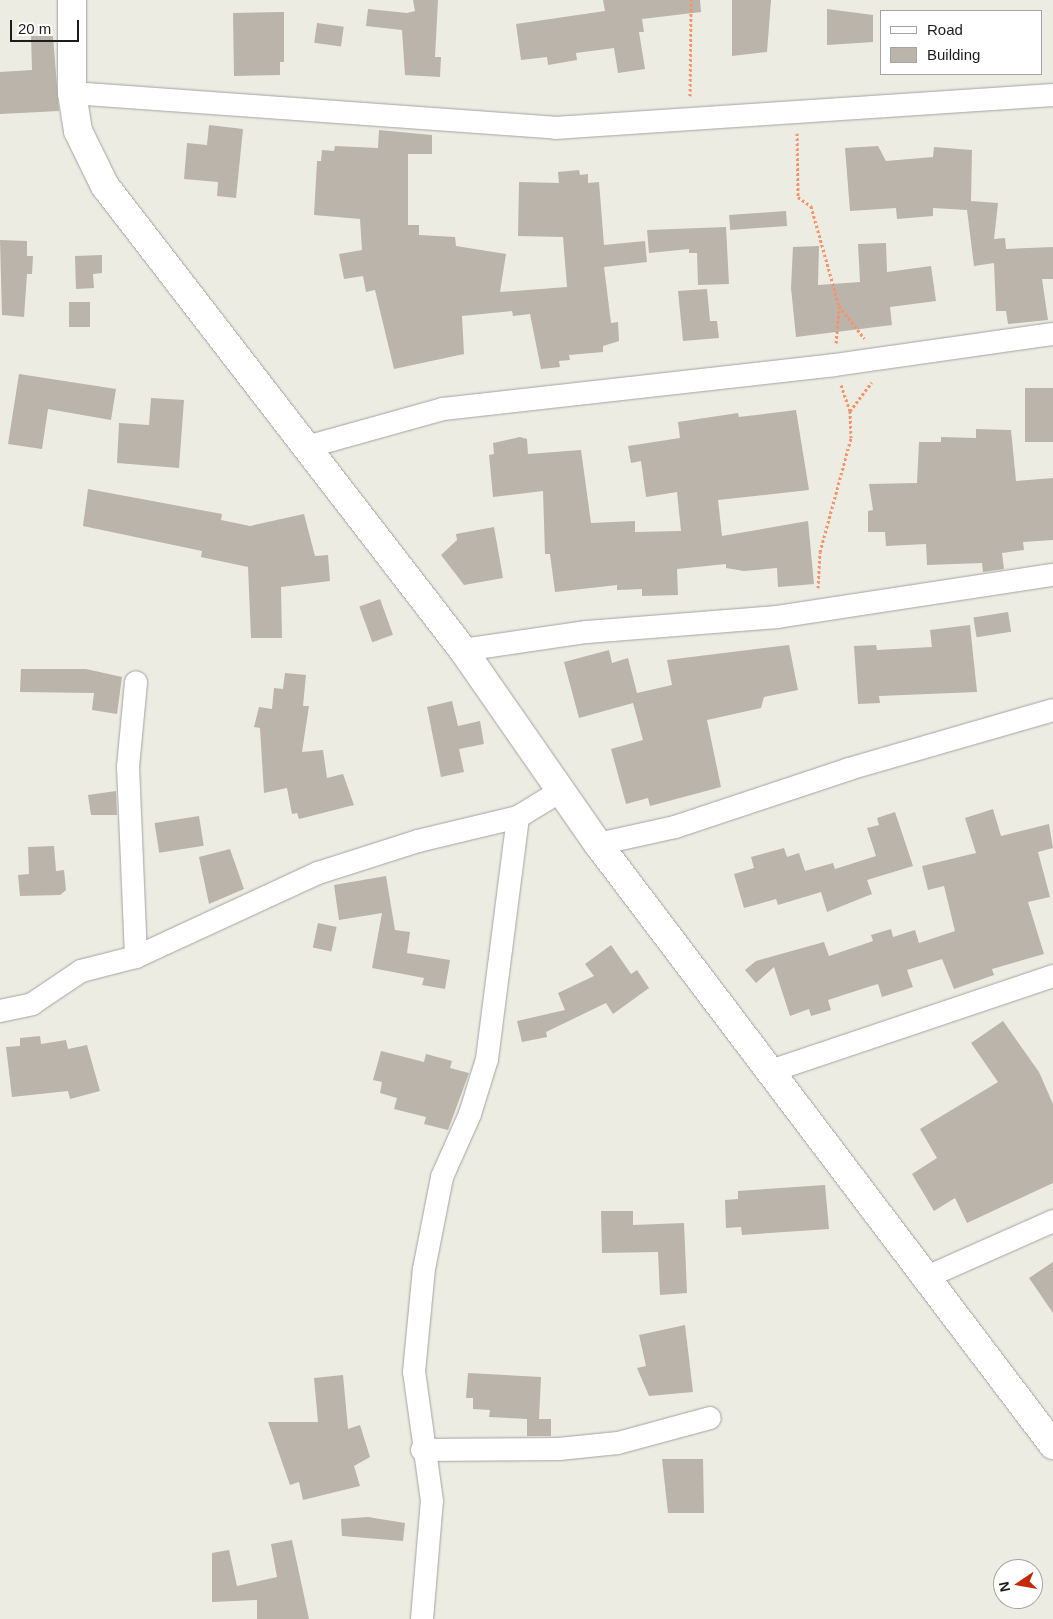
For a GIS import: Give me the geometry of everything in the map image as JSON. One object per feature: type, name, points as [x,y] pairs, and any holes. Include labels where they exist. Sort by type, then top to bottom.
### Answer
[{"type":"street","points":[[72,0],[72,93],[78,131],[105,186],[463,650],[559,792],[929,1276],[1053,1445]]},
{"type":"street","points":[[72,93],[555,128],[1053,95]]},
{"type":"street","points":[[307,447],[443,409],[834,365],[893,355],[1053,334]]},
{"type":"street","points":[[463,650],[520,640],[735,621],[1053,575]]},
{"type":"street","points":[[136,682],[128,767],[136,957]]},
{"type":"street","points":[[598,844],[675,827],[849,769],[1053,710]]},
{"type":"street","points":[[0,1011],[32,1004],[81,971],[136,957],[318,873],[418,841],[518,817],[559,792]]},
{"type":"street","points":[[422,1619],[432,1502],[422,1450],[414,1372],[430,1222],[487,1059],[518,817]]},
{"type":"street","points":[[771,1071],[1053,976]]},
{"type":"street","points":[[929,1276],[1053,1221]]},
{"type":"street","points":[[422,1450],[559,1450],[618,1442],[710,1418]]},
{"type":"path","points":[[691,0],[687,41],[691,118]]},
{"type":"path","points":[[794,113],[799,150],[794,186],[798,197],[812,206],[839,306],[834,365],[850,411],[851,438],[820,552],[816,608]]},
{"type":"path","points":[[839,306],[860,335],[893,355]]},
{"type":"building","points":[[413,0],[438,0],[435,57],[441,57],[440,77],[405,75],[402,30],[366,26],[368,9],[407,13],[415,11]]},
{"type":"building","points":[[603,0],[700,0],[701,12],[642,19],[644,32],[639,32],[645,69],[618,73],[614,48],[576,53],[577,60],[548,65],[547,57],[521,60],[516,24],[605,11]]},
{"type":"building","points":[[732,0],[771,0],[767,52],[732,56]]},
{"type":"building","points":[[827,9],[873,15],[873,42],[827,45]]},
{"type":"building","points":[[284,12],[284,62],[280,62],[280,75],[234,76],[233,13]]},
{"type":"building","points":[[317,23],[344,27],[341,47],[314,43]]},
{"type":"building","points":[[31,36],[53,36],[59,111],[0,114],[0,72],[32,70]]},
{"type":"building","points":[[209,125],[243,129],[236,198],[217,196],[218,182],[184,179],[187,143],[207,145]]},
{"type":"building","points":[[379,130],[432,135],[432,154],[408,154],[408,225],[419,225],[419,235],[455,237],[456,246],[506,254],[500,292],[567,287],[563,237],[518,236],[519,182],[559,183],[558,172],[579,170],[580,175],[588,174],[588,183],[599,182],[604,245],[645,241],[647,262],[604,267],[611,323],[618,322],[619,341],[603,346],[603,352],[569,355],[570,360],[559,361],[560,367],[541,369],[530,314],[513,316],[512,311],[462,316],[464,354],[394,369],[375,290],[366,292],[363,276],[344,279],[339,254],[362,250],[360,219],[314,215],[317,161],[321,161],[322,150],[334,151],[335,146],[378,148]]},
{"type":"building","points":[[878,146],[886,161],[933,157],[934,147],[972,150],[971,201],[998,203],[994,239],[1005,238],[1006,249],[1053,247],[1053,279],[1042,279],[1048,320],[1008,324],[1006,311],[996,311],[994,263],[974,266],[967,210],[933,208],[933,216],[897,219],[896,208],[850,211],[845,148]]},
{"type":"building","points":[[786,211],[787,226],[730,230],[729,215]]},
{"type":"building","points":[[726,227],[729,284],[698,285],[697,253],[689,253],[689,249],[649,253],[647,230]]},
{"type":"building","points":[[0,240],[27,241],[27,256],[33,256],[32,274],[27,274],[24,317],[2,315]]},
{"type":"building","points":[[886,243],[887,272],[931,266],[936,301],[890,307],[892,325],[796,337],[791,288],[793,247],[819,246],[818,285],[860,282],[858,244]]},
{"type":"building","points":[[102,255],[102,273],[93,274],[94,288],[76,289],[75,256]]},
{"type":"building","points":[[707,289],[710,321],[717,321],[719,338],[683,341],[678,291]]},
{"type":"building","points":[[69,302],[90,302],[90,327],[69,327]]},
{"type":"building","points":[[19,374],[116,389],[111,420],[48,409],[42,449],[8,444]]},
{"type":"building","points":[[1025,388],[1053,388],[1053,442],[1025,442]]},
{"type":"building","points":[[151,398],[184,400],[179,468],[117,463],[119,423],[149,425]]},
{"type":"building","points":[[796,410],[809,490],[718,500],[722,536],[808,521],[814,584],[778,587],[777,568],[744,571],[726,568],[726,564],[677,569],[678,595],[642,596],[642,589],[617,590],[617,585],[555,592],[550,554],[545,554],[543,491],[493,497],[489,455],[494,454],[493,443],[520,437],[527,439],[528,454],[581,450],[591,523],[635,521],[635,532],[681,531],[677,492],[646,497],[641,461],[631,463],[628,446],[680,438],[678,422],[738,413],[739,417]]},
{"type":"building","points":[[976,429],[1011,430],[1016,481],[1053,478],[1053,540],[1023,542],[1024,550],[1002,553],[1004,569],[983,572],[982,563],[927,565],[926,544],[886,546],[885,532],[868,532],[868,511],[873,510],[869,484],[917,483],[919,442],[941,442],[941,437],[976,438]]},
{"type":"building","points":[[88,489],[222,514],[221,520],[250,526],[304,514],[315,556],[328,555],[330,581],[281,587],[282,638],[251,638],[248,567],[201,557],[202,551],[83,526]]},
{"type":"building","points":[[494,527],[503,578],[464,585],[441,555],[457,540],[456,534]]},
{"type":"building","points":[[380,599],[393,635],[372,642],[359,607]]},
{"type":"building","points":[[1008,612],[1011,632],[977,637],[973,617]]},
{"type":"building","points":[[970,625],[977,692],[879,696],[880,703],[858,704],[854,646],[876,645],[877,650],[932,647],[930,630]]},
{"type":"building","points":[[789,645],[798,690],[764,697],[761,708],[707,720],[721,787],[650,806],[648,798],[626,804],[611,749],[643,740],[633,703],[579,718],[564,662],[609,650],[612,663],[628,658],[637,693],[672,685],[667,660]]},
{"type":"building","points":[[21,669],[86,669],[122,677],[117,714],[92,710],[94,693],[20,692]]},
{"type":"building","points":[[285,673],[306,675],[303,706],[309,706],[302,752],[323,750],[327,778],[343,774],[354,805],[299,819],[297,813],[292,814],[287,788],[264,793],[260,728],[254,727],[259,707],[272,709],[274,688],[283,689]]},
{"type":"building","points":[[452,701],[458,726],[480,721],[484,744],[459,749],[464,772],[441,777],[427,707]]},
{"type":"building","points":[[116,791],[117,815],[91,815],[88,795]]},
{"type":"building","points":[[993,809],[1001,836],[1049,824],[1053,848],[1038,852],[1050,897],[1028,902],[1044,954],[992,969],[994,975],[954,989],[942,959],[907,970],[913,987],[882,997],[878,984],[828,1000],[831,1010],[811,1016],[809,1009],[790,1016],[774,967],[756,983],[745,970],[756,961],[824,942],[829,956],[873,941],[871,935],[891,929],[893,937],[915,930],[919,943],[955,931],[944,886],[928,890],[922,866],[976,853],[965,818]]},
{"type":"building","points":[[895,812],[913,866],[867,880],[872,894],[827,912],[821,892],[778,905],[776,899],[744,908],[734,874],[754,868],[751,857],[784,848],[787,857],[799,853],[805,871],[833,863],[835,869],[876,856],[867,828],[879,825],[877,818]]},
{"type":"building","points":[[199,816],[204,846],[159,853],[155,823]]},
{"type":"building","points":[[54,846],[56,871],[64,870],[66,890],[60,895],[20,896],[18,875],[29,874],[28,847]]},
{"type":"building","points":[[230,849],[244,889],[209,904],[199,857]]},
{"type":"building","points":[[386,876],[395,930],[410,932],[407,953],[450,960],[445,989],[422,985],[424,978],[372,968],[382,913],[339,920],[334,885]]},
{"type":"building","points":[[318,923],[337,927],[331,951],[313,947]]},
{"type":"building","points":[[611,945],[631,974],[637,970],[649,988],[613,1014],[606,1003],[546,1032],[547,1037],[522,1042],[517,1021],[565,1010],[558,993],[594,976],[585,964]]},
{"type":"building","points":[[1003,1021],[1039,1072],[1053,1104],[1053,1183],[967,1223],[955,1198],[934,1211],[912,1174],[937,1158],[920,1129],[998,1082],[971,1043]]},
{"type":"building","points":[[40,1036],[41,1044],[66,1040],[68,1049],[87,1045],[100,1091],[70,1099],[68,1091],[12,1097],[6,1047],[20,1046],[20,1038]]},
{"type":"building","points":[[381,1051],[424,1062],[426,1054],[452,1061],[450,1068],[469,1073],[448,1130],[424,1124],[426,1117],[394,1109],[397,1098],[380,1093],[382,1082],[373,1080]]},
{"type":"building","points":[[825,1185],[829,1229],[742,1235],[741,1227],[726,1228],[725,1200],[738,1199],[738,1191]]},
{"type":"building","points":[[601,1211],[633,1211],[633,1225],[684,1223],[687,1293],[660,1295],[658,1252],[602,1253]]},
{"type":"building","points":[[1053,1262],[1053,1313],[1029,1278]]},
{"type":"building","points":[[685,1325],[693,1392],[649,1396],[637,1368],[646,1366],[639,1335]]},
{"type":"building","points":[[468,1373],[541,1377],[539,1419],[551,1419],[551,1436],[527,1436],[527,1419],[489,1417],[490,1410],[473,1409],[473,1398],[466,1398]]},
{"type":"building","points":[[343,1375],[348,1429],[360,1425],[370,1457],[354,1466],[360,1486],[303,1500],[299,1482],[290,1485],[268,1422],[318,1422],[314,1378]]},
{"type":"building","points":[[662,1459],[703,1459],[704,1513],[668,1513]]},
{"type":"building","points":[[368,1517],[405,1523],[403,1541],[342,1536],[341,1519]]},
{"type":"building","points":[[292,1540],[309,1619],[257,1619],[257,1600],[212,1602],[212,1553],[229,1550],[237,1586],[277,1577],[271,1544]]}]
